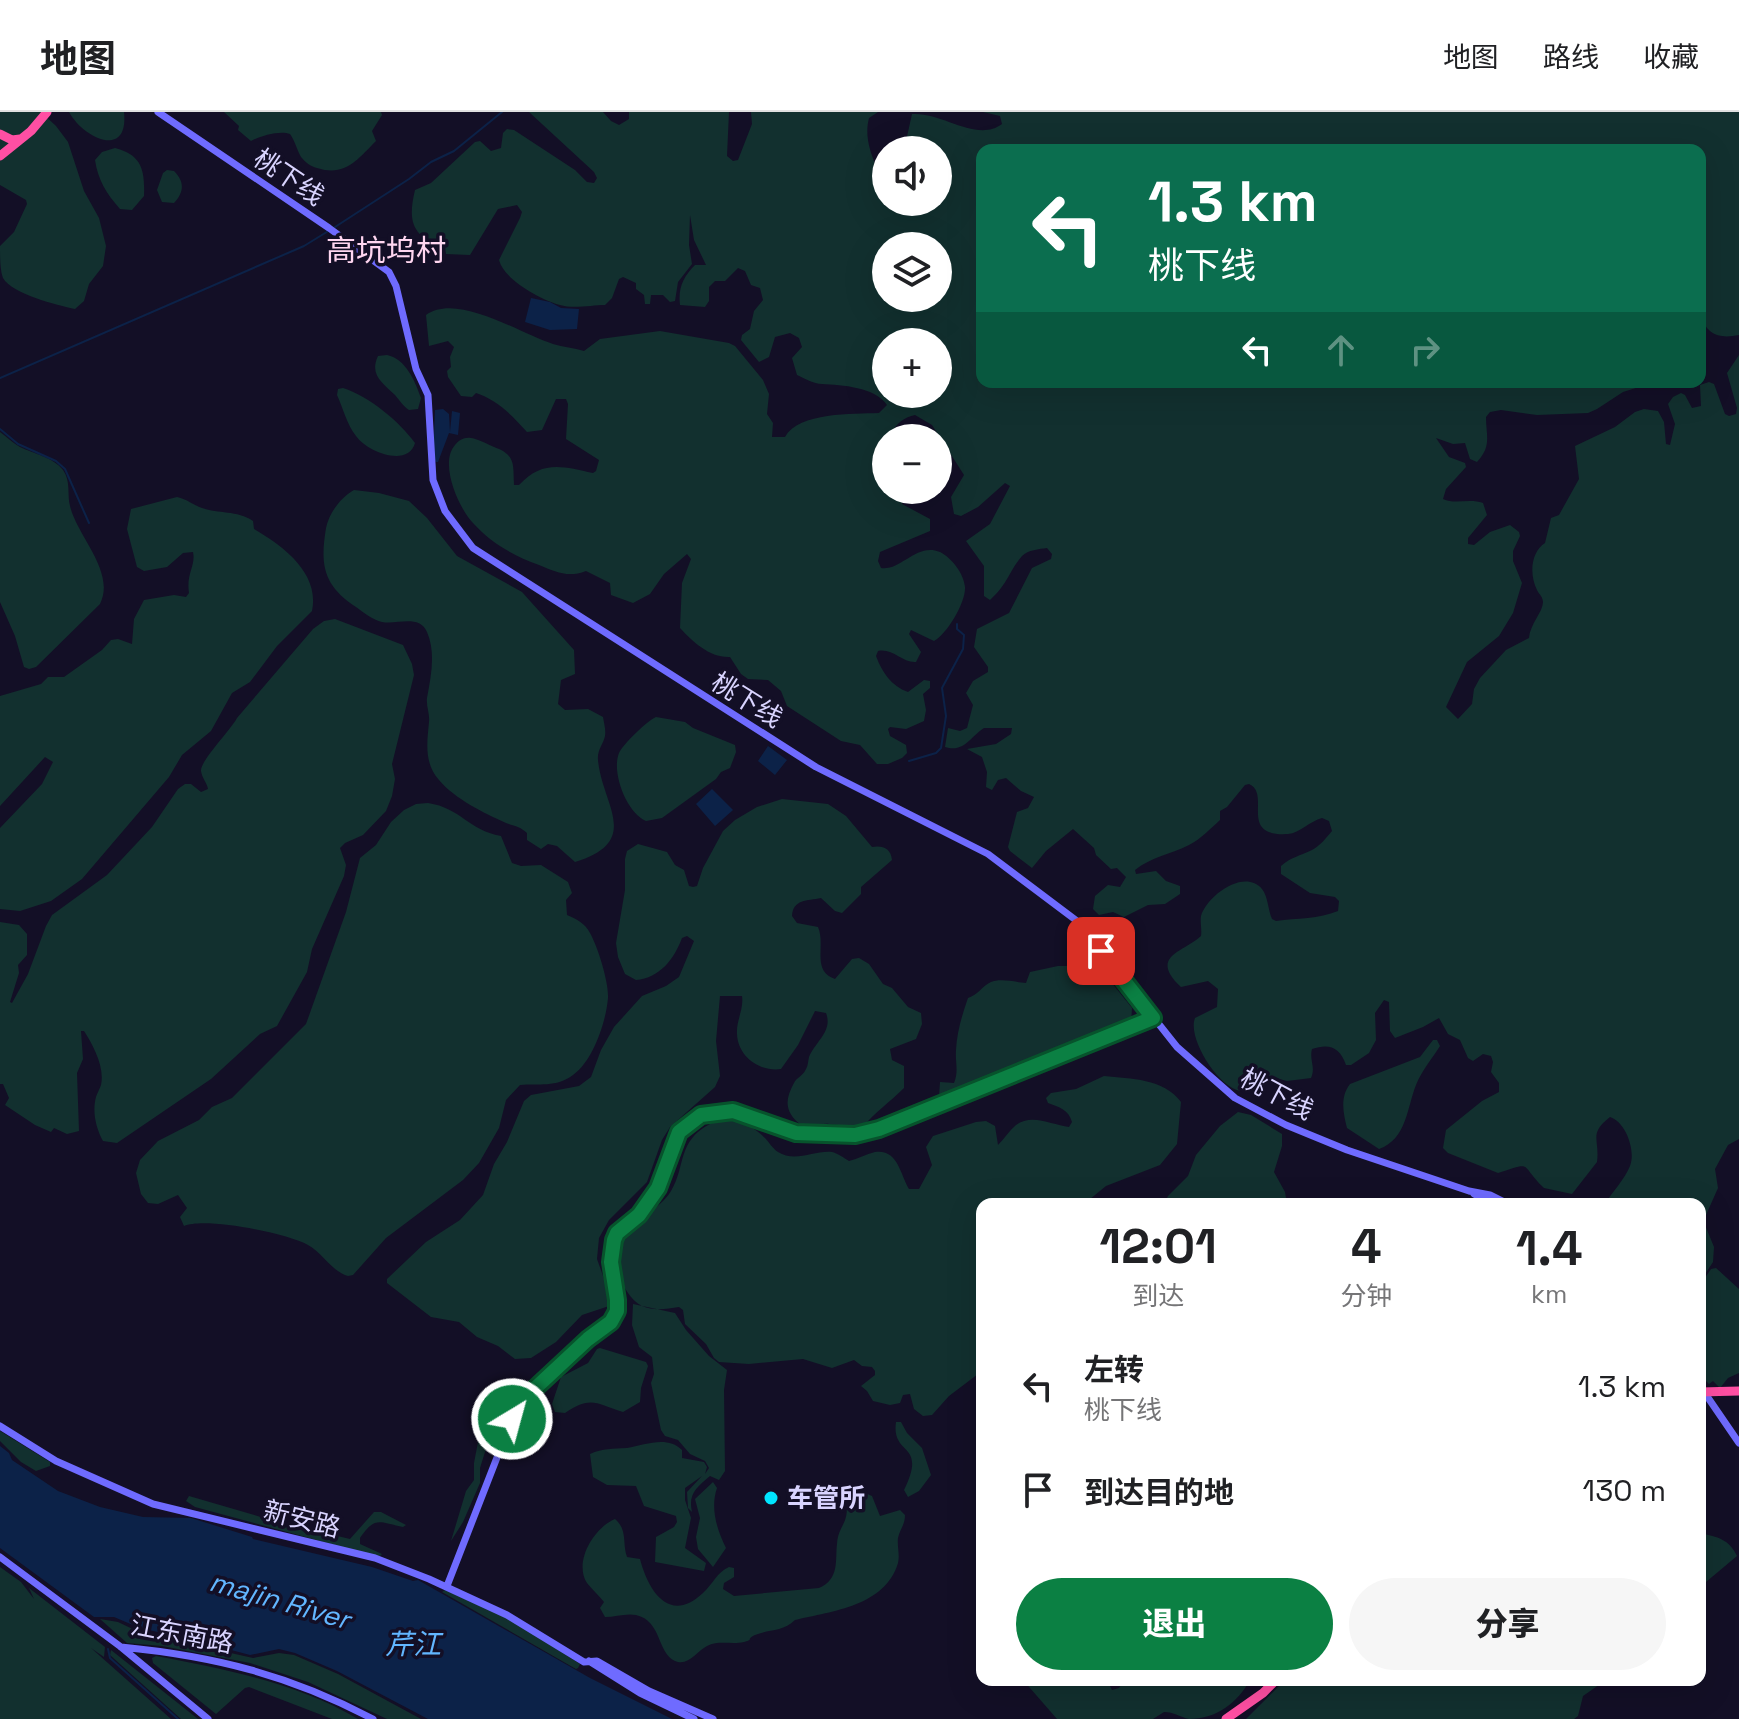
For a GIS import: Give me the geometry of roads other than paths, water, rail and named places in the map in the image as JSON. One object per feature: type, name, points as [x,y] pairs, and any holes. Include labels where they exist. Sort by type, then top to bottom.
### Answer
[{"type":"highway","points":[[0,156],[47,112]]},
{"type":"highway","points":[[0,134],[12,140],[20,139]]},
{"type":"highway","points":[[1706,1392],[1739,1391]]},
{"type":"highway","points":[[1226,1719],[1270,1686]]},
{"type":"main road","name":"桃下线","points":[[158,112],[389,272],[396,286],[416,369],[430,407],[433,480],[445,511],[473,548],[816,767],[988,854],[1077,921],[1153,1018],[1198,1067],[1235,1098],[1286,1125],[1347,1150],[1469,1191]]},
{"type":"main road","points":[[447,1586],[512,1419],[538,1385],[611,1322],[617,1311],[611,1262],[614,1240],[617,1233],[639,1215],[658,1188],[679,1132],[701,1115],[733,1111],[796,1133],[855,1135],[879,1129],[1153,1018]]},
{"type":"main road","points":[[1469,1191],[1481,1198]]},
{"type":"main road","points":[[1469,1191],[1496,1198]]},
{"type":"main road","points":[[1706,1395],[1739,1443]]},
{"type":"main road","name":"新安路","points":[[0,1426],[56,1461],[153,1504],[375,1558],[447,1586],[507,1615],[584,1662],[597,1661],[649,1691],[713,1719]]},
{"type":"main road","name":"江东南路","points":[[0,1557],[121,1647],[180,1652],[251,1668],[312,1690],[373,1719]]},
{"type":"main road","points":[[121,1647],[208,1719]]},
{"type":"main road","name":"新安路","points":[[589,1661],[640,1693],[694,1719]]},
{"type":"water","points":[[531,298],[561,308],[579,309],[577,329],[550,330],[525,322]]},
{"type":"water","points":[[443,409],[449,414],[450,432],[452,411],[460,413],[458,435],[449,433],[436,462],[433,459],[435,410]]},
{"type":"water","points":[[768,746],[787,760],[775,775],[758,761]]},
{"type":"water","points":[[712,789],[733,810],[715,826],[696,804]]},
{"type":"water","name":"芹江","points":[[0,1446],[12,1460],[58,1491],[100,1507],[143,1517],[191,1518],[253,1539],[418,1580],[590,1678],[672,1719],[428,1719],[337,1671],[295,1653],[279,1649],[250,1655],[216,1646],[217,1638],[173,1628],[171,1635],[140,1628],[114,1617],[94,1617],[0,1548]]},
{"type":"waterway","points":[[335,227],[431,162],[454,151],[502,112]]},
{"type":"waterway","points":[[0,378],[304,246],[330,230]]},
{"type":"waterway","points":[[0,429],[18,444],[56,461],[65,469],[89,523]]},
{"type":"waterway","points":[[909,761],[936,753],[941,748],[946,716],[942,688],[963,649],[964,635],[957,629],[957,624]]},
{"type":"waterway","points":[[108,1649],[110,1658],[178,1719]]},
{"type":"place","name":"车管所","points":[[771,1498]]},
{"type":"district","name":"高坑坞村","points":[[386,250]]},
{"type":"water label","name":"majin River","points":[[280,1600]]}]
